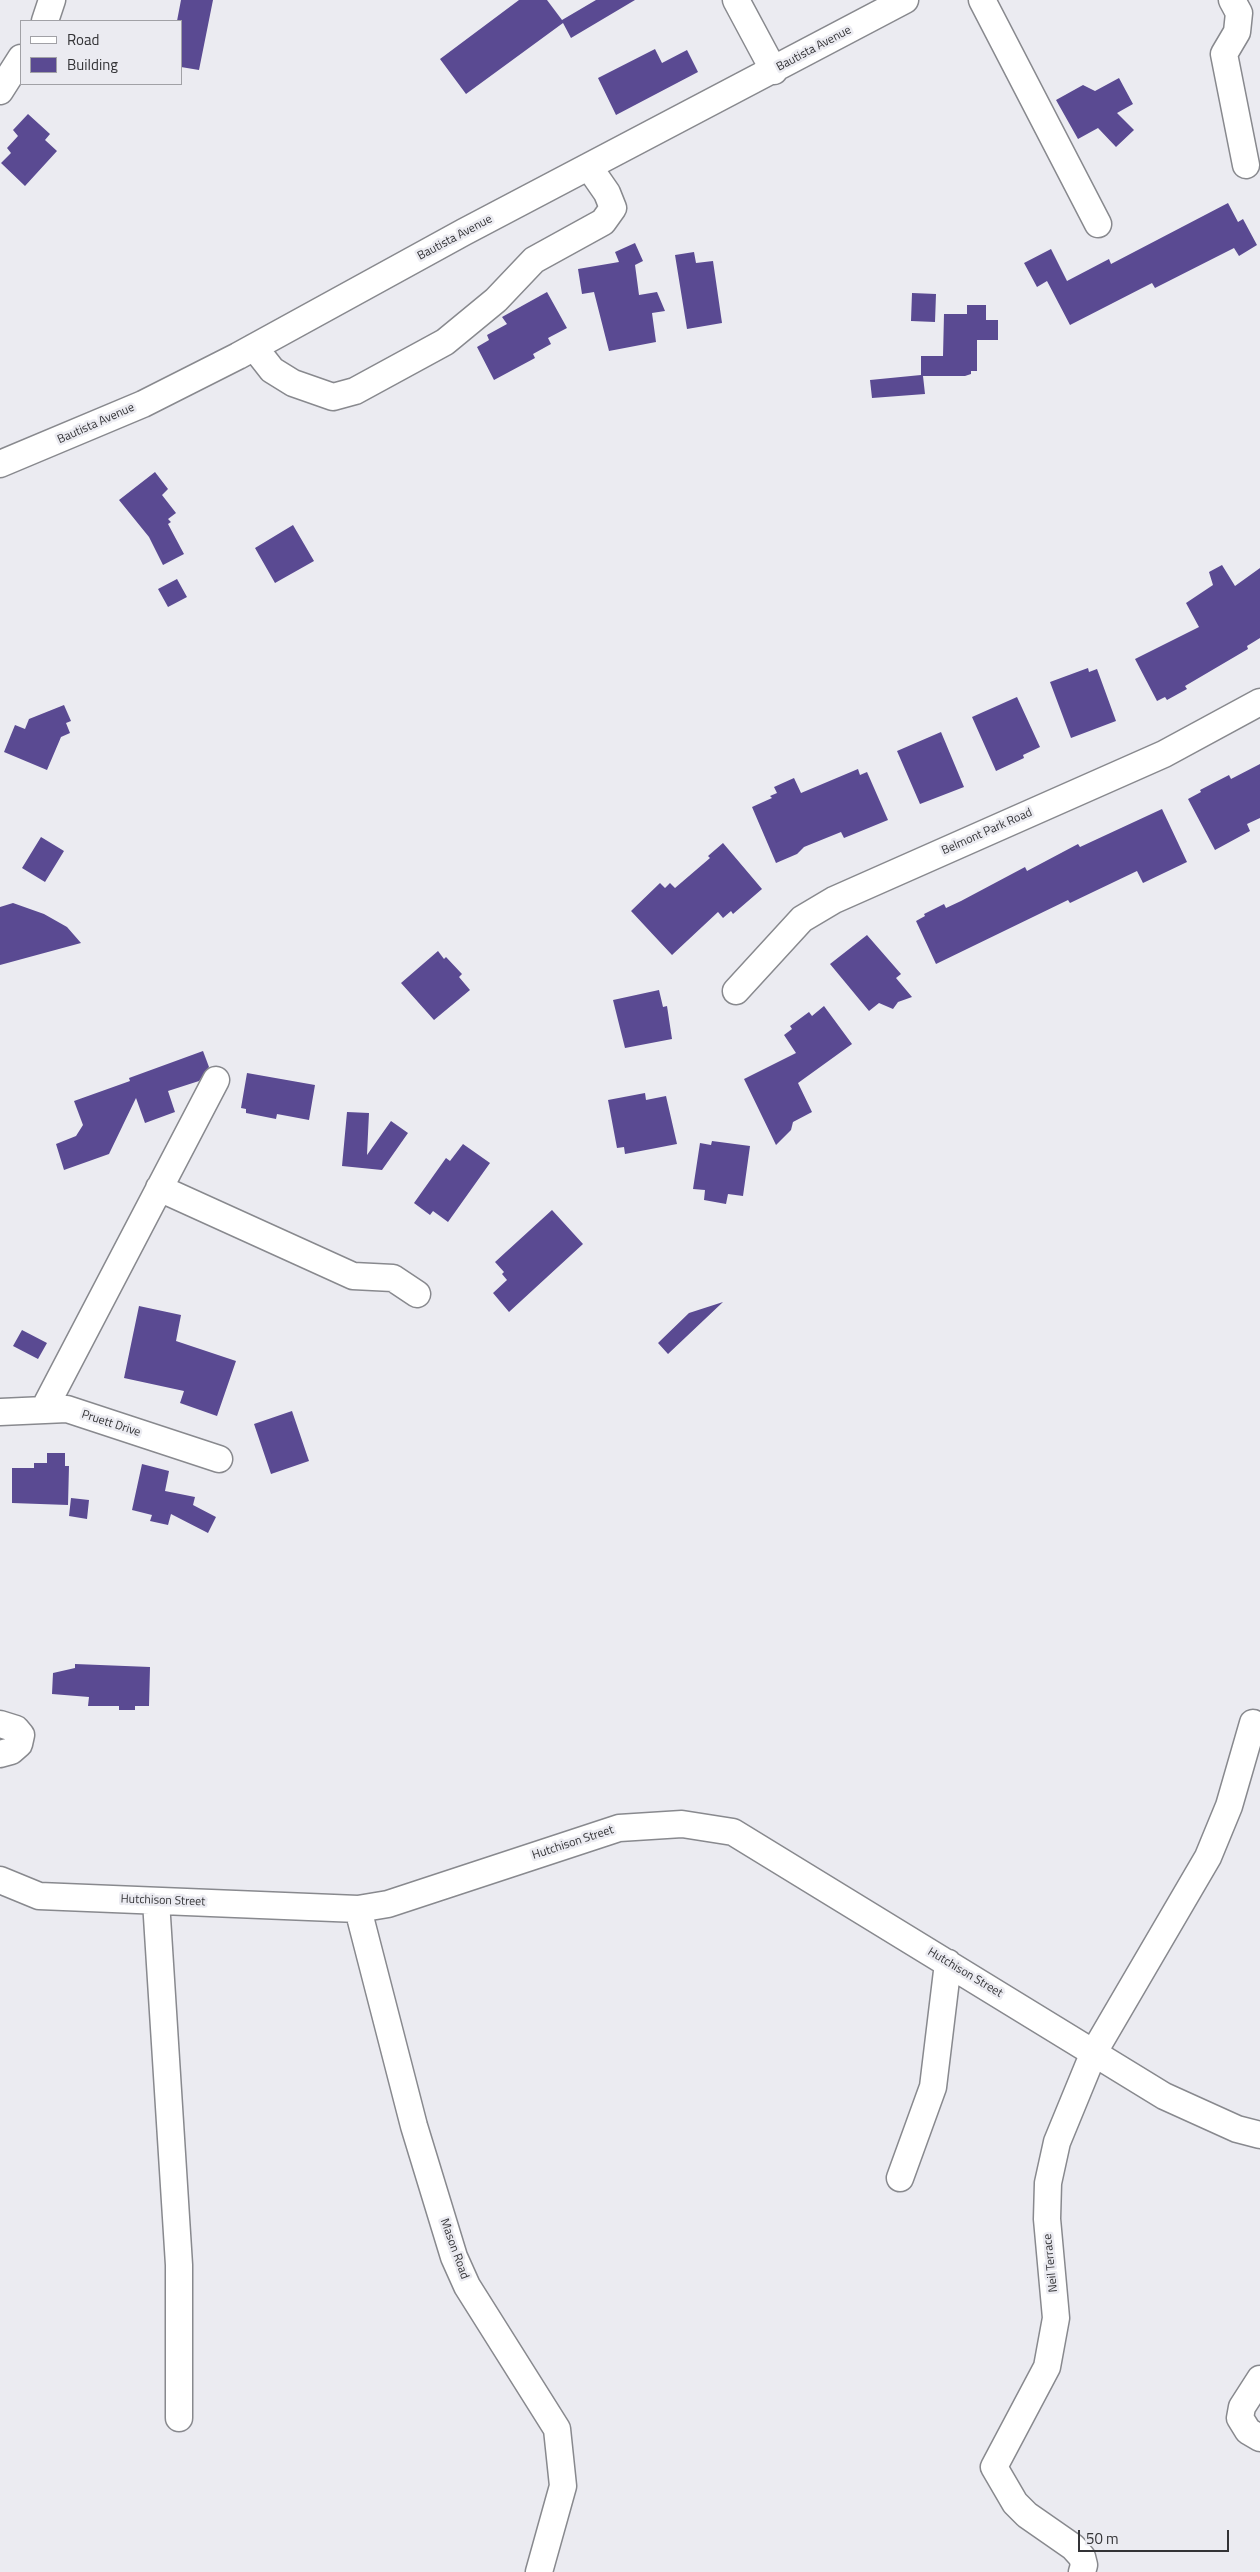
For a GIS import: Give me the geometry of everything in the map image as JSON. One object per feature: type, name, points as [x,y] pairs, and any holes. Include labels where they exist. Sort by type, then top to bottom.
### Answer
[{"type":"street","points":[[45,20],[52,0]]},
{"type":"street","points":[[736,0],[774,71]]},
{"type":"street","name":"Bautista Avenue","points":[[0,464],[143,404],[254,347],[589,167],[906,0]]},
{"type":"street","points":[[982,0],[1098,224]]},
{"type":"street","points":[[1232,0],[1239,13],[1237,32],[1224,54],[1246,165]]},
{"type":"street","points":[[0,90],[20,60]]},
{"type":"street","points":[[254,347],[272,370],[293,383],[333,397],[355,390],[444,342],[496,300],[534,260],[602,222],[613,208],[607,193],[589,167]]},
{"type":"street","name":"Belmont Park Road","points":[[736,991],[802,919],[834,900],[1164,754],[1260,702]]},
{"type":"street","points":[[44,1409],[216,1080]]},
{"type":"street","points":[[159,1188],[353,1276],[393,1278],[417,1294]]},
{"type":"street","name":"Pruett Drive","points":[[0,1412],[67,1409],[219,1459]]},
{"type":"street","points":[[1094,2052],[1208,1858],[1229,1806],[1253,1723]]},
{"type":"street","points":[[0,1724],[16,1729],[21,1735],[19,1744],[12,1751],[0,1754]]},
{"type":"street","name":"Hutchison Street","points":[[0,1880],[39,1896],[358,1909],[388,1904],[619,1828],[682,1824],[733,1832],[1164,2096],[1237,2129],[1260,2136]]},
{"type":"street","points":[[156,1901],[179,2265],[179,2418]]},
{"type":"street","name":"Mason Road","points":[[358,1909],[414,2126],[454,2257],[467,2286],[557,2429],[562,2486],[539,2572]]},
{"type":"street","points":[[900,2178],[933,2087],[948,1963]]},
{"type":"street","name":"Neil Terrace","points":[[1082,2572],[1084,2565],[1082,2557],[1073,2547],[1027,2515],[1016,2504],[994,2467],[1047,2367],[1056,2318],[1047,2220],[1048,2183],[1057,2142],[1094,2052]]},
{"type":"street","points":[[1260,2378],[1242,2407],[1240,2418],[1248,2431],[1260,2438]]},
{"type":"building","points":[[181,0],[213,0],[199,70],[182,67],[182,20],[177,20]]},
{"type":"building","points":[[519,0],[547,0],[562,20],[596,0],[635,0],[571,38],[563,23],[466,94],[440,59]]},
{"type":"building","points":[[655,49],[662,63],[687,50],[698,72],[616,115],[598,78]]},
{"type":"building","points":[[1119,78],[1133,104],[1117,113],[1134,130],[1116,147],[1098,128],[1078,139],[1056,100],[1083,85],[1095,91]]},
{"type":"building","points":[[28,114],[50,134],[45,140],[57,151],[25,186],[1,163],[11,153],[7,148],[18,136],[13,130]]},
{"type":"building","points":[[1228,203],[1238,222],[1243,219],[1257,245],[1239,256],[1234,248],[1155,288],[1152,283],[1070,325],[1047,281],[1037,287],[1024,263],[1051,249],[1067,281],[1109,259],[1111,264]]},
{"type":"building","points":[[635,243],[643,261],[635,265],[639,295],[657,292],[665,311],[652,313],[656,342],[609,351],[594,292],[582,294],[578,269],[619,262],[615,252]]},
{"type":"building","points":[[694,252],[696,263],[713,261],[722,323],[687,329],[675,255]]},
{"type":"building","points":[[547,292],[567,328],[548,338],[551,344],[533,354],[535,358],[494,380],[477,347],[489,340],[487,335],[507,324],[502,317]]},
{"type":"building","points":[[912,293],[936,294],[935,322],[911,321]]},
{"type":"building","points":[[967,305],[986,305],[986,320],[998,320],[998,340],[977,340],[977,371],[971,371],[971,374],[965,376],[923,376],[925,394],[872,398],[870,380],[921,375],[921,356],[943,356],[944,314],[967,314]]},
{"type":"building","points":[[155,472],[168,489],[162,495],[176,513],[168,519],[171,522],[168,524],[184,554],[163,565],[149,537],[119,500]]},
{"type":"building","points":[[293,525],[314,561],[275,583],[255,548]]},
{"type":"building","points":[[1222,565],[1235,586],[1260,568],[1260,638],[1247,646],[1248,649],[1185,686],[1187,689],[1167,700],[1165,697],[1157,701],[1135,659],[1199,627],[1186,603],[1213,585],[1209,572]]},
{"type":"building","points":[[177,579],[187,597],[168,607],[158,589]]},
{"type":"building","points":[[1088,668],[1089,672],[1097,669],[1116,721],[1071,738],[1050,682]]},
{"type":"building","points":[[1017,697],[1040,747],[1023,755],[1024,758],[996,771],[972,717]]},
{"type":"building","points":[[64,705],[71,721],[66,723],[70,733],[61,737],[47,770],[4,752],[15,725],[25,729],[29,719]]},
{"type":"building","points":[[941,732],[964,787],[920,804],[897,751]]},
{"type":"building","points":[[1260,764],[1260,818],[1247,824],[1250,831],[1215,850],[1188,799],[1201,792],[1200,790],[1229,775],[1231,779]]},
{"type":"building","points":[[858,769],[860,775],[867,772],[888,820],[844,838],[841,832],[804,847],[797,854],[776,863],[752,807],[772,798],[770,796],[777,793],[774,787],[794,778],[801,793]]},
{"type":"building","points":[[1162,809],[1187,862],[1143,883],[1137,871],[1070,903],[1068,900],[936,964],[916,921],[925,916],[924,914],[944,904],[946,908],[1025,867],[1027,871],[1078,844],[1080,847]]},
{"type":"building","points":[[41,837],[64,851],[45,882],[22,868]]},
{"type":"building","points":[[723,843],[762,889],[733,914],[731,911],[723,918],[718,912],[672,955],[631,911],[660,883],[665,888],[670,883],[675,888],[710,858],[708,856]]},
{"type":"building","points":[[13,903],[44,914],[67,927],[81,943],[0,965],[0,907]]},
{"type":"building","points":[[867,935],[901,974],[896,978],[912,997],[898,1002],[893,1009],[879,1003],[869,1011],[830,964]]},
{"type":"building","points":[[438,951],[444,959],[446,957],[462,974],[459,977],[470,990],[434,1020],[401,983]]},
{"type":"building","points":[[659,990],[663,1007],[667,1006],[672,1039],[625,1048],[613,1000]]},
{"type":"building","points":[[824,1006],[852,1044],[798,1083],[812,1112],[793,1122],[791,1130],[776,1145],[744,1079],[796,1053],[784,1035],[792,1029],[790,1026],[809,1012],[812,1016]]},
{"type":"building","points":[[203,1051],[209,1067],[199,1081],[168,1091],[175,1112],[145,1123],[136,1098],[109,1154],[64,1170],[56,1144],[76,1136],[83,1125],[74,1101],[130,1081],[129,1078]]},
{"type":"building","points":[[247,1073],[315,1085],[309,1120],[277,1114],[276,1119],[246,1113],[246,1109],[241,1108]]},
{"type":"building","points":[[645,1093],[646,1100],[666,1096],[677,1144],[625,1154],[624,1147],[617,1148],[608,1100]]},
{"type":"building","points":[[347,1112],[369,1113],[367,1155],[391,1121],[408,1133],[382,1170],[342,1166]]},
{"type":"building","points":[[712,1141],[750,1146],[743,1196],[728,1194],[726,1204],[704,1200],[705,1190],[693,1189],[700,1143],[711,1145]]},
{"type":"building","points":[[463,1144],[490,1163],[448,1222],[433,1211],[430,1215],[414,1203],[446,1158],[450,1161]]},
{"type":"building","points":[[552,1210],[583,1244],[509,1312],[493,1293],[507,1280],[502,1274],[504,1272],[495,1262]]},
{"type":"building","points":[[723,1302],[668,1354],[658,1343],[689,1313]]},
{"type":"building","points":[[139,1306],[181,1315],[176,1341],[236,1361],[217,1416],[180,1403],[184,1391],[124,1378]]},
{"type":"building","points":[[22,1330],[47,1343],[38,1359],[13,1346]]},
{"type":"building","points":[[292,1411],[309,1461],[271,1474],[254,1424]]},
{"type":"building","points":[[47,1453],[65,1453],[65,1466],[69,1466],[68,1505],[12,1503],[12,1468],[34,1468],[34,1463],[47,1463]]},
{"type":"building","points":[[142,1464],[169,1471],[165,1491],[195,1497],[193,1505],[216,1517],[208,1533],[171,1514],[168,1525],[150,1521],[152,1515],[132,1510]]},
{"type":"building","points":[[71,1498],[89,1500],[87,1519],[69,1516]]},
{"type":"building","points":[[75,1664],[150,1667],[149,1706],[135,1706],[135,1710],[119,1710],[119,1706],[88,1706],[89,1697],[52,1694],[53,1673],[75,1668]]}]
